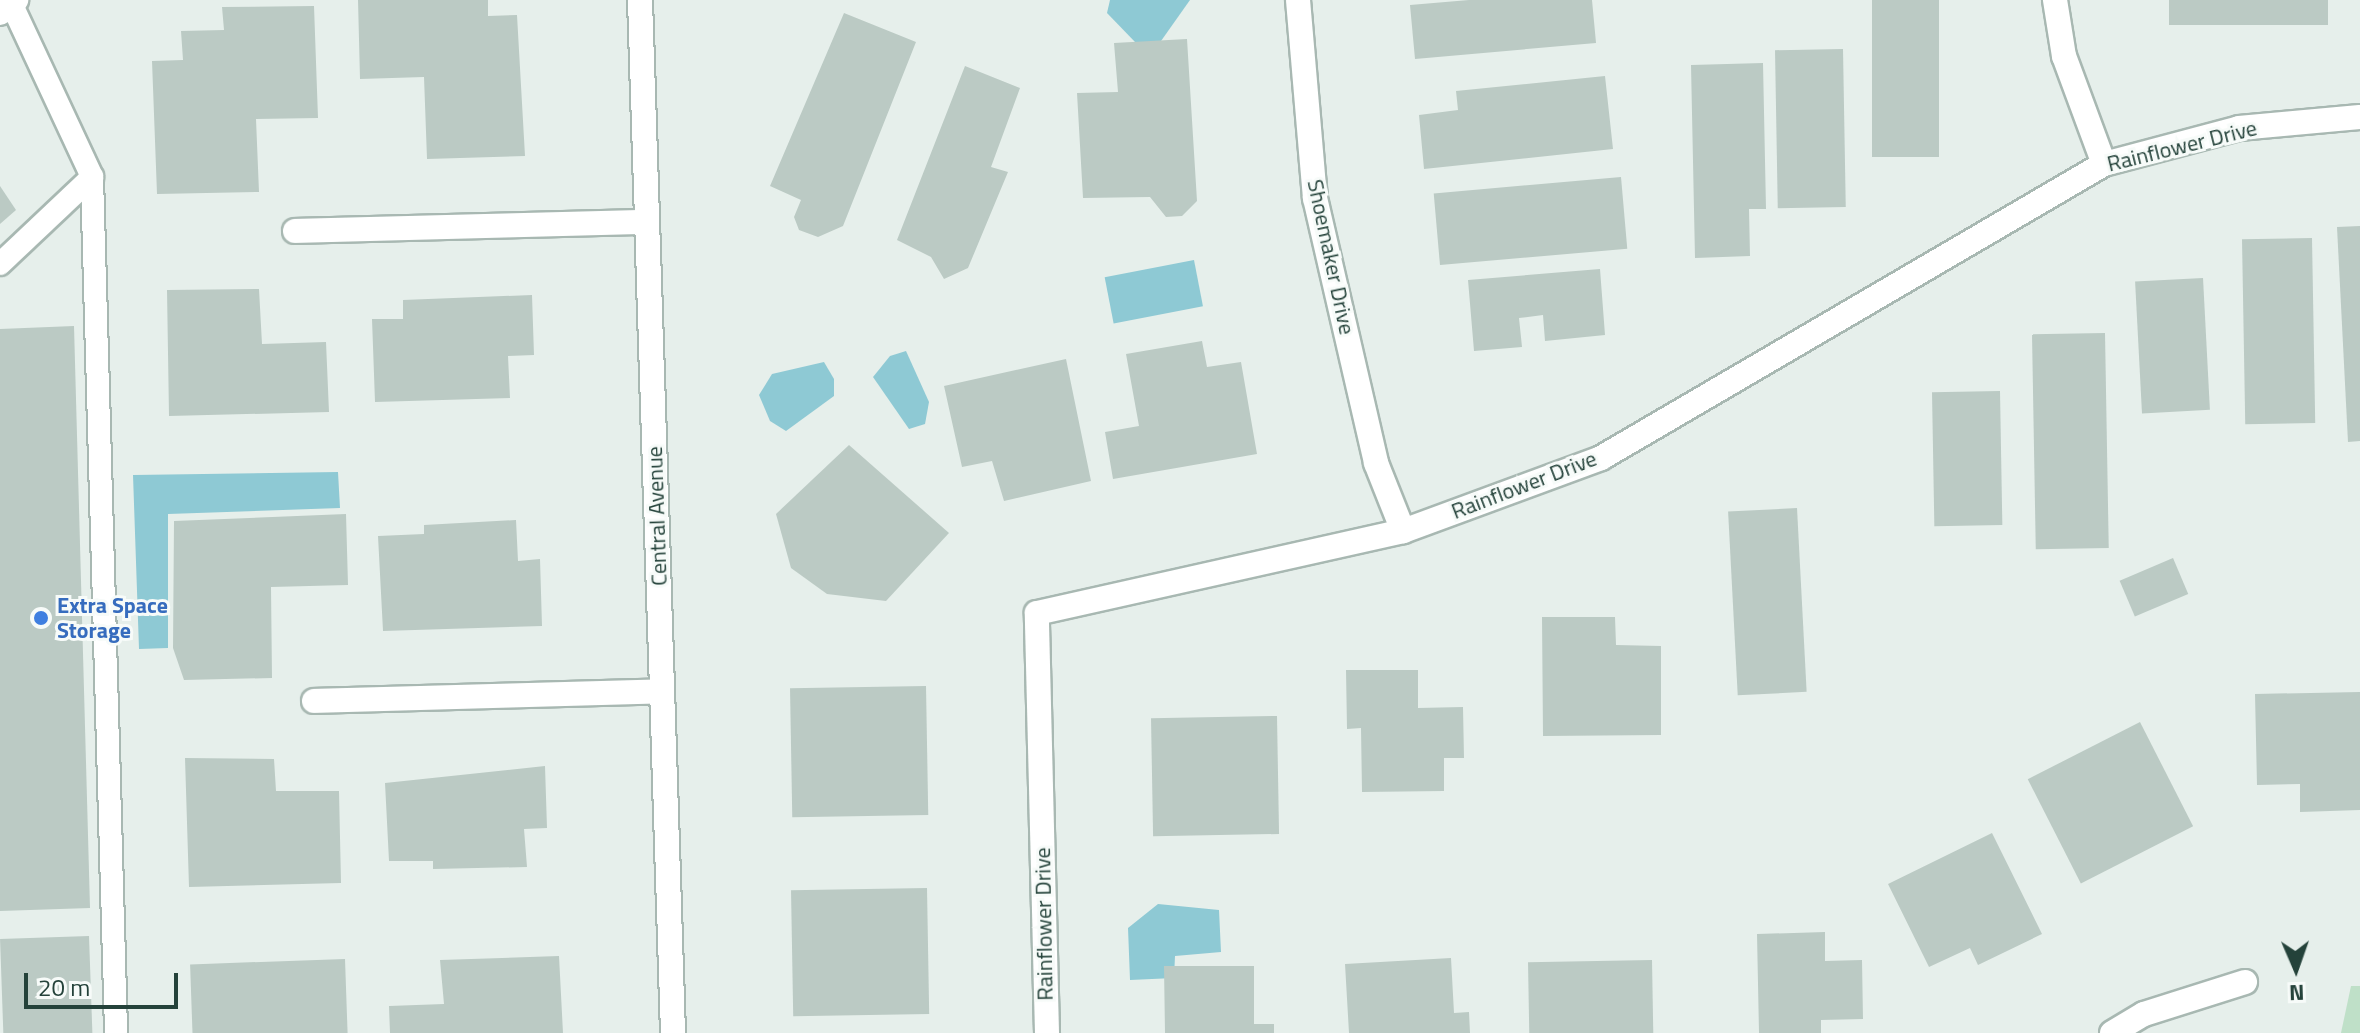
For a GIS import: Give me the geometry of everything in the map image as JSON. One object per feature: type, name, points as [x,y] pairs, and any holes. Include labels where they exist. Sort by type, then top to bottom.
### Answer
[{"type":"street","name":"Central Avenue","points":[[640,0],[673,1033]]},
{"type":"street","name":"Shoemaker Drive","points":[[1298,0],[1315,198],[1376,463],[1403,531]]},
{"type":"street","points":[[2055,0],[2064,56],[2104,164]]},
{"type":"street","name":"Rainflower Drive","points":[[1047,1033],[1037,613],[1403,531],[1601,458],[2104,164],[2239,128],[2360,117]]},
{"type":"street","points":[[295,231],[647,222]]},
{"type":"street","points":[[314,701],[662,691]]},
{"type":"street","points":[[2112,1033],[2144,1014],[2245,982]]},
{"type":"lane","points":[[9,5],[92,177],[116,1033]]},
{"type":"lane","points":[[0,264],[92,177]]},
{"type":"green space","points":[[2351,986],[2360,986],[2360,1033],[2341,1033]]},
{"type":"water","points":[[1110,0],[1190,0],[1161,41],[1136,43],[1107,13]]},
{"type":"water","points":[[1194,260],[1203,306],[1114,324],[1105,277]]},
{"type":"water","points":[[906,351],[929,402],[925,424],[909,429],[873,377],[890,356]]},
{"type":"water","points":[[824,362],[834,379],[834,396],[786,431],[770,421],[759,395],[772,374]]},
{"type":"water","points":[[338,472],[340,508],[168,514],[168,648],[139,649],[133,475]]},
{"type":"water","points":[[1158,904],[1219,910],[1221,952],[1175,956],[1174,978],[1130,980],[1128,928]]},
{"type":"building","points":[[358,0],[488,0],[488,16],[517,15],[525,156],[427,159],[424,77],[360,79]]},
{"type":"building","points":[[1469,0],[1592,0],[1596,43],[1415,59],[1410,5]]},
{"type":"building","points":[[1872,0],[1939,0],[1939,157],[1872,157]]},
{"type":"building","points":[[2169,0],[2328,0],[2328,25],[2169,25]]},
{"type":"building","points":[[314,6],[318,118],[256,119],[259,192],[157,194],[152,61],[183,60],[181,31],[224,30],[222,7]]},
{"type":"building","points":[[844,13],[916,42],[843,226],[818,237],[799,230],[794,217],[801,200],[770,186]]},
{"type":"building","points":[[1187,39],[1197,201],[1182,216],[1166,217],[1150,197],[1083,198],[1077,93],[1118,92],[1114,43]]},
{"type":"building","points":[[1843,49],[1846,207],[1778,208],[1775,50]]},
{"type":"building","points":[[1763,63],[1766,209],[1749,209],[1750,256],[1695,258],[1691,65]]},
{"type":"building","points":[[965,66],[1020,88],[991,167],[1008,172],[968,268],[944,279],[931,257],[897,240]]},
{"type":"building","points":[[1605,76],[1613,149],[1424,169],[1419,115],[1458,110],[1456,91]]},
{"type":"building","points":[[1621,177],[1627,249],[1440,265],[1434,193]]},
{"type":"building","points":[[0,186],[16,210],[0,224]]},
{"type":"building","points":[[2360,226],[2360,441],[2348,442],[2337,227]]},
{"type":"building","points":[[2312,238],[2315,423],[2245,424],[2242,239]]},
{"type":"building","points":[[1600,269],[1605,335],[1545,341],[1543,315],[1519,318],[1522,347],[1474,351],[1468,280]]},
{"type":"building","points":[[2203,278],[2210,410],[2142,413],[2135,282]]},
{"type":"building","points":[[259,289],[262,344],[326,342],[329,412],[169,416],[167,290]]},
{"type":"building","points":[[532,295],[534,355],[508,356],[510,398],[375,402],[372,319],[403,319],[403,300]]},
{"type":"building","name":"Extra Space Storage","points":[[74,326],[90,908],[0,911],[0,329]]},
{"type":"building","points":[[2105,333],[2109,548],[2036,549],[2032,334]]},
{"type":"building","points":[[1202,341],[1207,367],[1241,362],[1257,454],[1113,479],[1105,432],[1139,426],[1126,354]]},
{"type":"building","points":[[1066,359],[1091,481],[1004,501],[992,461],[962,467],[944,386]]},
{"type":"building","points":[[2000,391],[2002,525],[1934,526],[1932,392]]},
{"type":"building","points":[[849,445],[949,533],[886,601],[827,594],[791,568],[776,514]]},
{"type":"building","points":[[1797,508],[1807,692],[1738,695],[1728,512]]},
{"type":"building","points":[[346,514],[348,585],[271,587],[272,678],[184,680],[173,648],[174,521]]},
{"type":"building","points":[[516,520],[518,561],[540,559],[542,626],[383,631],[378,536],[424,534],[424,525]]},
{"type":"building","points":[[2173,558],[2188,594],[2135,617],[2120,581]]},
{"type":"building","points":[[1542,617],[1615,617],[1616,645],[1661,646],[1661,735],[1543,736]]},
{"type":"building","points":[[1346,670],[1418,670],[1418,708],[1463,707],[1464,758],[1444,758],[1444,791],[1362,792],[1361,728],[1347,729]]},
{"type":"building","points":[[926,686],[928,815],[792,817],[790,688]]},
{"type":"building","points":[[2360,692],[2360,810],[2300,812],[2300,784],[2257,785],[2255,694]]},
{"type":"building","points":[[1277,716],[1279,834],[1153,836],[1151,718]]},
{"type":"building","points":[[2140,722],[2193,826],[2081,883],[2028,779]]},
{"type":"building","points":[[185,758],[274,759],[276,791],[339,791],[341,883],[189,887]]},
{"type":"building","points":[[545,766],[547,828],[524,829],[527,867],[433,869],[433,861],[389,861],[385,783]]},
{"type":"building","points":[[1992,833],[2042,934],[1978,965],[1970,948],[1929,967],[1888,884]]},
{"type":"building","points":[[927,888],[929,1014],[793,1016],[791,890]]},
{"type":"building","points":[[1825,932],[1825,961],[1862,960],[1863,1019],[1821,1020],[1821,1033],[1759,1033],[1757,934]]},
{"type":"building","points":[[89,936],[92,1033],[3,1033],[0,939]]},
{"type":"building","points":[[559,956],[563,1033],[390,1033],[389,1006],[444,1004],[440,960]]},
{"type":"building","points":[[1451,958],[1454,1013],[1469,1012],[1470,1033],[1349,1033],[1345,964]]},
{"type":"building","points":[[345,959],[348,1033],[192,1033],[190,964]]},
{"type":"building","points":[[1652,960],[1653,1033],[1529,1033],[1528,962]]},
{"type":"building","points":[[1164,966],[1254,966],[1254,1024],[1274,1024],[1274,1033],[1165,1033]]},
{"type":"place","name":"Extra Space Storage","points":[[41,618]]}]
